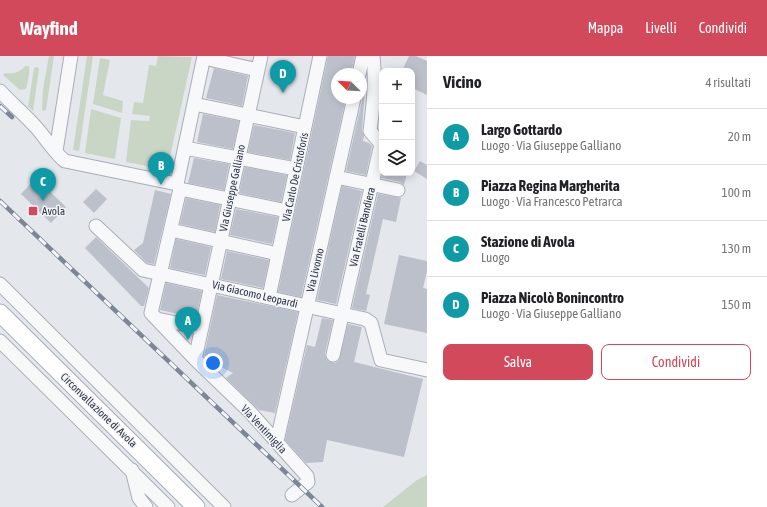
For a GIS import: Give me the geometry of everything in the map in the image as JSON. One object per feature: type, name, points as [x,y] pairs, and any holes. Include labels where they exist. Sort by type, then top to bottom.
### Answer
[{"type":"main road","name":"Circonvallazione di Avola","points":[[0,313],[196,507]]},
{"type":"street","points":[[56,151],[71,56]]},
{"type":"street","name":"Via Giuseppe Galliano","points":[[198,362],[203,324],[211,285],[261,56]]},
{"type":"street","name":"Via Carlo De Cristoforis","points":[[269,298],[320,56]]},
{"type":"street","points":[[360,68],[363,56]]},
{"type":"street","name":"Via Fratelli Bandiera","points":[[333,354],[381,144],[370,131],[374,102],[373,56]]},
{"type":"street","points":[[203,324],[157,318],[151,312],[164,274],[174,230],[181,188],[208,58],[258,70]]},
{"type":"street","points":[[0,91],[34,125],[56,151],[59,157],[65,161],[287,211]]},
{"type":"street","name":"Via Livorno","points":[[277,442],[353,104]]},
{"type":"street","points":[[199,105],[305,127]]},
{"type":"street","points":[[190,149],[296,169]]},
{"type":"street","points":[[336,177],[398,190]]},
{"type":"street","name":"Via Giacomo Leopardi","points":[[96,226],[143,270],[365,319],[371,323],[381,360],[427,370]]},
{"type":"street","points":[[174,230],[278,254]]},
{"type":"street","points":[[0,284],[224,507]]},
{"type":"street","name":"Via Ventimiglia","points":[[157,318],[198,362],[249,411],[307,476],[308,482],[292,495]]},
{"type":"street","points":[[0,340],[168,507]]},
{"type":"street","points":[[132,470],[139,498],[146,507]]},
{"type":"green space","points":[[49,56],[54,56],[46,110],[42,111],[43,89]]},
{"type":"green space","points":[[87,56],[93,56],[79,151],[73,150]]},
{"type":"green space","points":[[158,56],[192,57],[167,170],[126,162],[131,120],[149,121],[150,116],[132,114],[134,102],[143,103],[149,65],[156,66]]},
{"type":"green space","points":[[100,58],[110,60],[103,95],[123,101],[122,113],[93,104]]},
{"type":"green space","points":[[25,66],[29,66],[28,80],[26,89],[20,90],[3,75],[5,73],[21,70]]},
{"type":"green space","points":[[37,67],[39,69],[33,111],[28,106],[34,68]]},
{"type":"green space","points":[[91,109],[121,118],[115,159],[85,153]]},
{"type":"green space","points":[[427,475],[427,507],[383,507],[417,480]]},
{"type":"building","points":[[328,56],[355,56],[352,68],[331,68],[331,104],[345,104],[301,297],[278,292]]},
{"type":"building","points":[[409,56],[416,56],[427,61],[427,95],[415,89],[415,68],[403,68]]},
{"type":"building","points":[[214,68],[248,76],[242,106],[206,98]]},
{"type":"building","points":[[361,104],[364,104],[362,130],[364,136],[363,141],[372,146],[366,175],[346,171]]},
{"type":"building","points":[[203,114],[239,121],[233,149],[197,142]]},
{"type":"building","points":[[254,125],[295,133],[290,160],[248,152]]},
{"type":"building","points":[[194,158],[229,164],[224,190],[188,183]]},
{"type":"building","points":[[420,161],[427,165],[427,179],[415,172]]},
{"type":"building","points":[[245,167],[287,175],[281,202],[239,193]]},
{"type":"building","points":[[382,176],[406,176],[404,185],[400,182],[381,178]]},
{"type":"building","points":[[36,178],[66,207],[51,223],[21,194]]},
{"type":"building","points":[[342,186],[362,191],[336,304],[317,300]]},
{"type":"building","points":[[96,189],[107,199],[94,213],[83,202]]},
{"type":"building","points":[[155,190],[171,194],[154,264],[147,263],[134,250],[143,243]]},
{"type":"building","points":[[378,194],[401,198],[396,222],[383,219],[366,294],[370,295],[366,311],[352,308]]},
{"type":"building","points":[[186,198],[220,205],[215,232],[180,224]]},
{"type":"building","points":[[236,209],[278,217],[272,244],[230,235]]},
{"type":"building","points":[[96,237],[149,288],[144,306],[141,306],[85,248]]},
{"type":"building","points":[[176,239],[211,247],[205,275],[170,268]]},
{"type":"building","points":[[227,251],[269,260],[263,288],[221,279]]},
{"type":"building","points":[[399,255],[427,261],[427,271],[423,288],[427,289],[427,333],[384,324]]},
{"type":"building","points":[[166,283],[202,291],[196,318],[160,310]]},
{"type":"building","points":[[217,295],[298,312],[275,413],[259,410],[226,378],[233,373],[221,367],[223,363],[208,360],[204,356]]},
{"type":"building","points":[[322,318],[333,320],[325,353],[328,361],[335,363],[339,360],[348,324],[362,327],[354,362],[423,379],[404,457],[327,440],[323,462],[306,463],[285,440],[307,345],[315,347]]},
{"type":"railway","points":[[0,106],[12,117]]},
{"type":"railway","points":[[0,201],[322,507]]},
{"type":"place","name":"Piazza Nicolò Bonincontro","points":[[283,93]]},
{"type":"place","name":"Piazza Regina Margherita","points":[[161,185]]},
{"type":"place","name":"Stazione di Avola","points":[[43,201]]},
{"type":"place","name":"Avola","points":[[33,211]]},
{"type":"place","name":"Largo Gottardo","points":[[188,340]]}]
